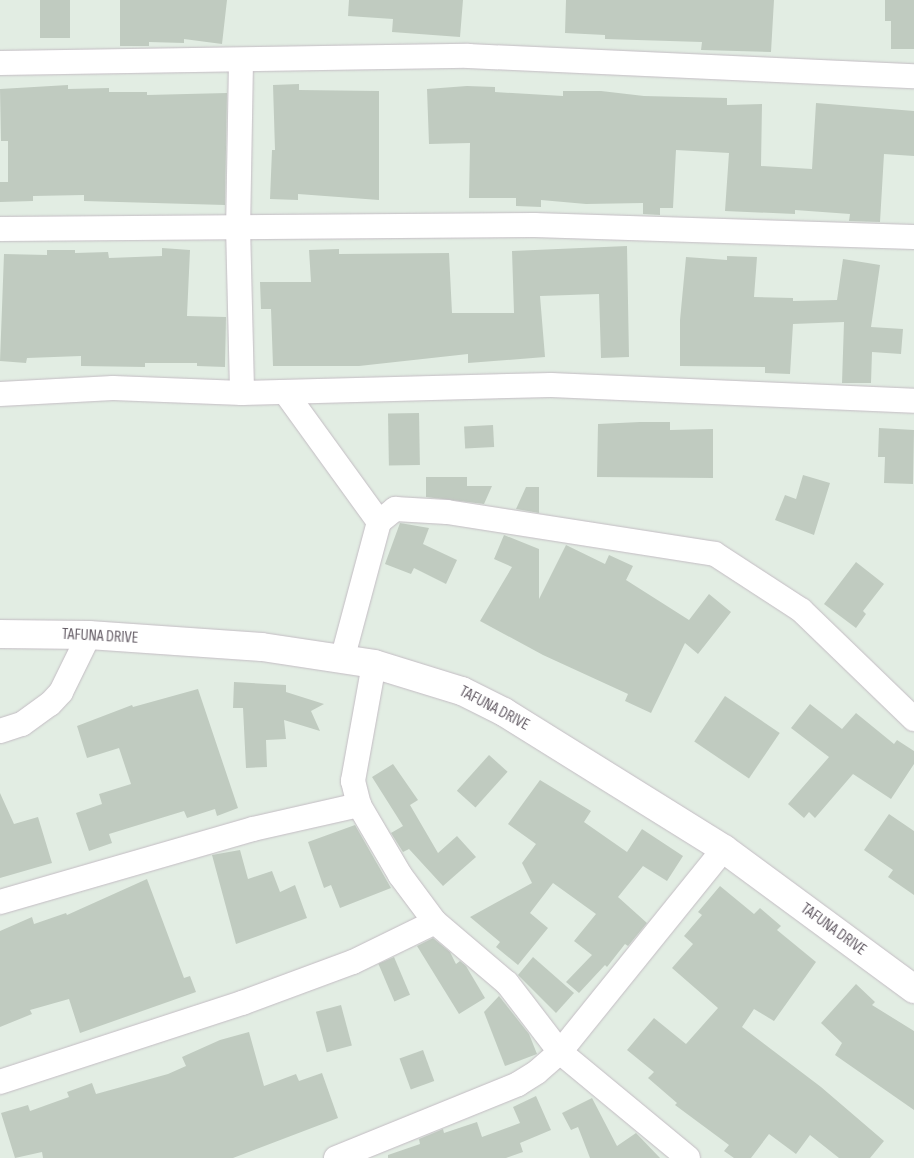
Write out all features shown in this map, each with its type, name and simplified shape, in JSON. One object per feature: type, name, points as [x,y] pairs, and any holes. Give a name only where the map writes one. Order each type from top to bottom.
[{"type":"main road","name":"TAFUNA DRIVE","points":[[0,634],[89,636],[262,647],[374,664],[444,684],[504,712],[724,849],[914,989]]},
{"type":"street","points":[[0,63],[241,61],[468,56],[914,76]]},
{"type":"street","points":[[241,61],[238,226],[242,393]]},
{"type":"street","points":[[0,230],[238,226],[534,225],[914,237]]},
{"type":"street","points":[[0,394],[113,388],[242,393],[551,385],[914,401]]},
{"type":"street","points":[[285,392],[379,522]]},
{"type":"street","points":[[342,660],[379,522],[395,509],[447,512],[715,554],[801,610],[914,719]]},
{"type":"street","points":[[0,731],[22,724],[50,704],[61,692],[89,636]]},
{"type":"street","points":[[374,664],[353,772],[359,806],[400,875],[436,922],[506,984],[560,1052],[688,1158]]},
{"type":"street","points":[[0,902],[253,829],[359,806]]},
{"type":"street","points":[[336,1158],[518,1084],[560,1052],[724,849]]},
{"type":"street","points":[[0,1082],[242,1003],[353,962],[436,922]]},
{"type":"building","points":[[40,0],[70,0],[70,38],[40,38]]},
{"type":"building","points":[[120,0],[227,0],[222,44],[184,39],[184,43],[149,42],[149,46],[120,46]]},
{"type":"building","points":[[349,0],[463,0],[460,37],[392,32],[393,19],[348,16]]},
{"type":"building","points":[[566,0],[774,0],[771,52],[701,50],[702,42],[605,39],[605,35],[565,33]]},
{"type":"building","points":[[885,0],[914,0],[914,49],[891,49],[891,21],[885,21]]},
{"type":"building","points":[[299,84],[299,90],[379,91],[379,200],[298,194],[298,200],[270,199],[272,150],[275,150],[273,85]]},
{"type":"building","points":[[68,85],[68,89],[109,88],[109,92],[147,92],[147,95],[227,93],[225,205],[84,201],[84,195],[33,196],[33,201],[0,202],[0,182],[8,182],[8,141],[1,141],[0,89]]},
{"type":"building","points":[[467,86],[495,87],[495,92],[563,96],[563,91],[601,91],[644,96],[727,98],[727,105],[762,104],[761,166],[812,169],[816,103],[914,111],[914,156],[884,154],[880,222],[849,221],[850,214],[795,210],[795,214],[725,211],[729,153],[676,150],[673,208],[660,208],[660,215],[643,214],[643,203],[586,204],[541,200],[541,207],[516,206],[516,198],[469,198],[470,143],[429,144],[427,89]]},
{"type":"building","points":[[627,246],[629,357],[601,358],[599,294],[540,296],[545,357],[468,363],[468,354],[359,366],[273,366],[271,309],[261,309],[260,282],[311,282],[309,250],[339,249],[339,254],[449,253],[452,313],[514,313],[512,251]]},
{"type":"building","points":[[162,248],[190,250],[187,316],[226,317],[225,367],[197,366],[197,363],[145,363],[145,367],[81,366],[81,356],[27,358],[26,363],[0,361],[4,254],[47,255],[47,250],[75,250],[75,253],[108,252],[109,258],[162,256]]},
{"type":"building","points":[[727,256],[757,257],[754,297],[793,298],[793,301],[837,300],[843,259],[880,265],[871,327],[903,329],[901,354],[872,352],[871,383],[842,383],[844,322],[793,324],[790,374],[765,373],[765,367],[680,366],[680,320],[686,257],[727,260]]},
{"type":"building","points":[[419,413],[420,465],[389,466],[388,414]]},
{"type":"building","points":[[670,422],[670,430],[713,429],[713,478],[597,477],[598,424]]},
{"type":"building","points":[[493,425],[494,447],[465,448],[464,427]]},
{"type":"building","points":[[879,428],[914,430],[913,484],[884,483],[885,457],[878,457]]},
{"type":"building","points":[[803,475],[830,483],[814,535],[775,520],[785,495],[796,499]]},
{"type":"building","points":[[426,477],[467,477],[467,486],[492,486],[484,504],[426,497]]},
{"type":"building","points":[[526,487],[539,487],[539,513],[516,509]]},
{"type":"building","points":[[400,523],[429,528],[423,544],[457,560],[446,584],[414,568],[411,574],[385,564]]},
{"type":"building","points":[[504,535],[539,549],[539,599],[566,545],[605,564],[609,555],[633,566],[626,580],[689,620],[709,594],[731,612],[698,654],[685,643],[651,713],[625,701],[628,694],[543,655],[480,621],[512,567],[494,559]]},
{"type":"building","points":[[856,562],[884,584],[863,611],[866,614],[856,628],[824,604]]},
{"type":"building","points":[[234,682],[286,685],[286,692],[324,704],[311,711],[320,731],[284,720],[286,739],[266,740],[267,767],[246,768],[243,708],[233,708]]},
{"type":"building","points":[[198,689],[238,808],[217,816],[215,809],[187,818],[184,811],[109,834],[112,843],[89,851],[76,813],[102,804],[99,794],[131,784],[119,748],[87,758],[77,726],[132,705],[133,707]]},
{"type":"building","points":[[725,696],[780,733],[749,779],[694,742]]},
{"type":"building","points":[[810,704],[842,729],[856,713],[894,744],[897,740],[914,751],[914,764],[891,799],[853,774],[815,818],[809,812],[804,818],[788,804],[829,757],[791,728]]},
{"type":"building","points":[[489,755],[508,772],[475,807],[457,791]]},
{"type":"building","points":[[393,764],[418,800],[410,805],[438,853],[457,836],[476,857],[443,886],[409,849],[403,852],[391,833],[403,826],[372,777]]},
{"type":"building","points":[[540,780],[591,811],[584,822],[627,852],[642,829],[683,856],[667,881],[643,866],[618,897],[647,923],[628,946],[625,944],[607,967],[605,965],[579,993],[566,982],[592,955],[574,941],[596,914],[553,883],[530,913],[548,928],[518,965],[496,947],[500,942],[470,917],[532,883],[522,863],[536,844],[508,824]]},
{"type":"building","points":[[0,793],[14,824],[38,817],[52,863],[0,878]]},
{"type":"building","points":[[889,814],[914,831],[914,895],[888,877],[893,870],[864,850]]},
{"type":"building","points":[[355,825],[391,888],[340,908],[331,885],[324,888],[308,842]]},
{"type":"building","points":[[240,850],[248,879],[272,871],[280,892],[295,885],[307,918],[236,944],[212,855]]},
{"type":"building","points":[[147,879],[184,978],[190,976],[196,992],[80,1033],[69,999],[30,1010],[32,1014],[0,1027],[0,931],[32,917],[34,924],[66,913],[67,915]]},
{"type":"building","points":[[720,886],[754,914],[760,908],[781,926],[777,930],[816,962],[774,1021],[754,1009],[742,1027],[821,1087],[884,1141],[870,1158],[839,1158],[810,1135],[796,1154],[769,1134],[751,1158],[734,1158],[724,1151],[729,1145],[675,1105],[677,1103],[648,1078],[654,1072],[627,1050],[654,1018],[686,1044],[718,1008],[672,968],[693,944],[684,936],[702,915],[698,912]]},
{"type":"building","points":[[433,938],[450,952],[456,964],[460,961],[466,966],[485,998],[459,1014],[417,946]]},
{"type":"building","points":[[394,957],[410,995],[394,1001],[378,964]]},
{"type":"building","points":[[533,957],[574,993],[556,1013],[518,975]]},
{"type":"building","points":[[856,984],[875,1002],[872,1005],[914,1031],[914,1110],[835,1055],[842,1043],[821,1023]]},
{"type":"building","points":[[499,996],[529,1034],[537,1054],[505,1066],[484,1012]]},
{"type":"building","points":[[341,1005],[352,1046],[327,1052],[316,1012]]},
{"type":"building","points":[[249,1032],[264,1086],[296,1074],[299,1081],[322,1073],[338,1118],[233,1158],[43,1158],[42,1152],[15,1158],[1,1113],[28,1105],[30,1111],[69,1097],[67,1092],[92,1083],[96,1094],[168,1074],[186,1066],[182,1057],[220,1040]]},
{"type":"building","points":[[423,1050],[434,1081],[411,1090],[400,1059]]},
{"type":"building","points":[[536,1096],[551,1130],[520,1143],[523,1152],[506,1158],[388,1158],[388,1155],[420,1144],[419,1139],[443,1129],[444,1133],[477,1122],[482,1137],[520,1123],[513,1107]]},
{"type":"building","points":[[592,1098],[617,1146],[636,1133],[660,1158],[590,1158],[578,1127],[571,1130],[562,1113]]}]
